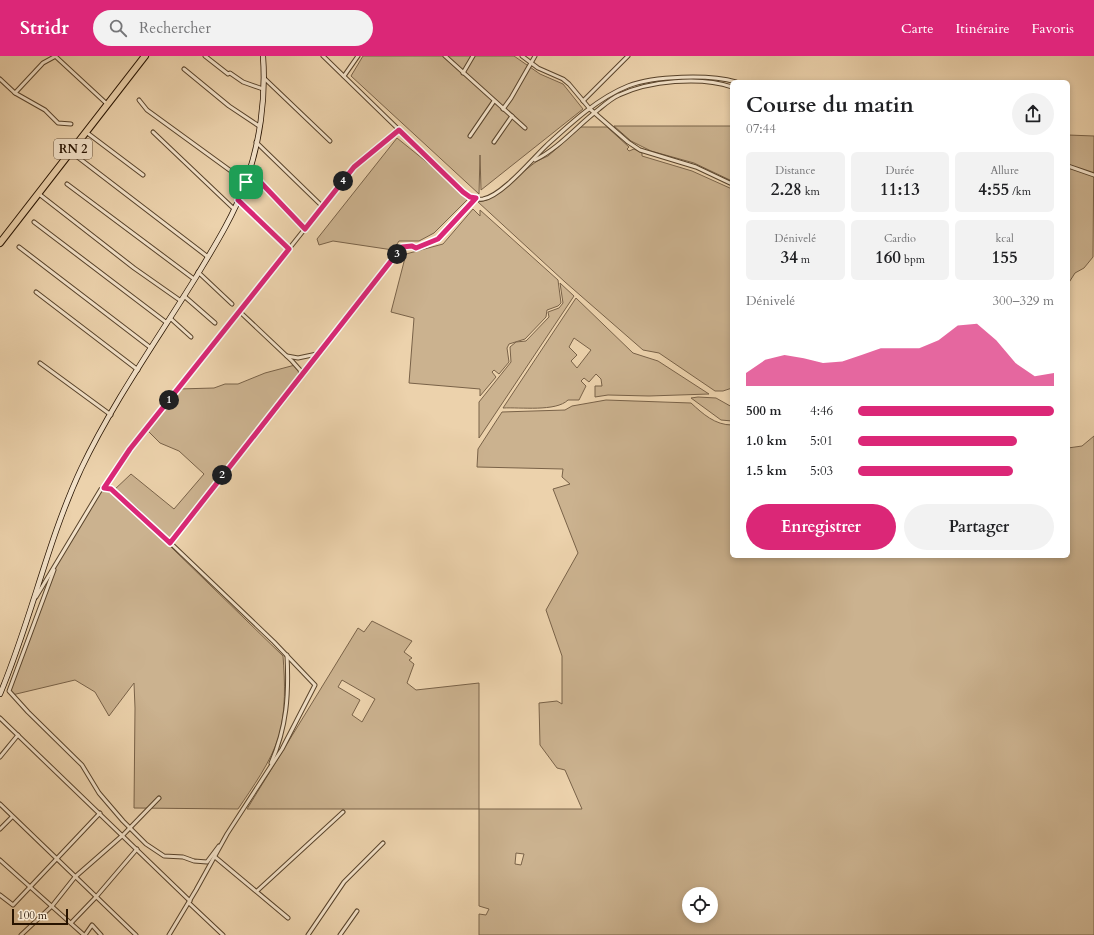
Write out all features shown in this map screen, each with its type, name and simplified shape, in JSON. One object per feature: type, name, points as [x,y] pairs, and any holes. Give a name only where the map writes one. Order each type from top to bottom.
[{"type":"highway","name":"RN 2","points":[[0,243],[145,56]]},
{"type":"street","points":[[15,93],[43,63],[54,56],[108,104]]},
{"type":"street","points":[[205,56],[228,74],[230,73],[256,88],[264,89]]},
{"type":"street","points":[[0,694],[61,516],[92,447],[208,257],[234,209],[246,182],[256,142],[264,89],[263,56]]},
{"type":"street","points":[[323,56],[463,192],[470,197],[483,199],[492,195],[533,161],[557,136],[609,95],[628,86],[653,80],[712,78],[730,81]]},
{"type":"street","points":[[344,76],[358,56]]},
{"type":"street","points":[[446,56],[525,128]]},
{"type":"street","points":[[463,73],[473,56]]},
{"type":"street","points":[[522,56],[538,68],[563,79],[573,88],[590,109],[628,142],[640,150],[696,167],[730,183]]},
{"type":"street","points":[[503,109],[512,98],[535,56]]},
{"type":"street","points":[[583,102],[628,56]]},
{"type":"street","points":[[184,69],[229,106],[259,126]]},
{"type":"street","points":[[264,78],[330,141]]},
{"type":"street","points":[[0,79],[15,93],[45,110],[58,123],[70,124]]},
{"type":"street","points":[[533,161],[548,153],[594,112],[618,95],[660,83],[700,82],[730,87]]},
{"type":"street","points":[[139,100],[147,110],[246,182]]},
{"type":"street","points":[[470,136],[494,101]]},
{"type":"street","points":[[494,142],[512,116]]},
{"type":"street","points":[[31,606],[101,489],[104,488],[130,449],[354,167],[399,130]]},
{"type":"street","points":[[86,132],[143,175]]},
{"type":"street","points":[[153,132],[234,209]]},
{"type":"street","points":[[256,142],[323,207]]},
{"type":"street","points":[[71,152],[208,257]]},
{"type":"street","points":[[1070,167],[1094,175]]},
{"type":"street","points":[[249,170],[305,229]]},
{"type":"street","points":[[67,184],[194,279]]},
{"type":"street","points":[[39,194],[134,268],[181,301]]},
{"type":"street","points":[[170,543],[402,247],[412,246],[416,248],[438,239],[476,198]]},
{"type":"street","points":[[238,200],[289,249]]},
{"type":"street","points":[[34,222],[191,337]]},
{"type":"street","points":[[19,247],[152,349]]},
{"type":"street","points":[[198,272],[232,304]]},
{"type":"street","points":[[36,292],[138,370]]},
{"type":"street","points":[[184,296],[215,323]]},
{"type":"street","points":[[239,311],[300,370],[301,375]]},
{"type":"street","points":[[286,356],[298,358],[319,354]]},
{"type":"street","points":[[40,363],[111,415]]},
{"type":"street","points":[[56,565],[9,691],[28,712],[82,764],[99,793],[146,844],[164,856],[183,857],[194,861],[207,862],[224,839],[282,749],[315,685],[287,655],[170,543],[111,489],[104,488]]},
{"type":"street","points":[[264,776],[281,739],[288,685],[287,655]]},
{"type":"street","points":[[0,718],[123,835],[223,935]]},
{"type":"street","points":[[0,757],[18,735]]},
{"type":"street","points":[[21,935],[52,906],[75,877],[123,835],[130,826],[159,798]]},
{"type":"street","points":[[0,804],[136,935]]},
{"type":"street","points":[[257,891],[343,812]]},
{"type":"street","points":[[0,895],[13,905],[100,813]]},
{"type":"street","points":[[0,829],[12,817]]},
{"type":"street","points":[[169,935],[224,839]]},
{"type":"street","points":[[308,935],[344,882],[383,843]]},
{"type":"street","points":[[71,922],[96,897],[137,850]]},
{"type":"street","points":[[215,857],[288,918]]},
{"type":"street","points":[[0,860],[85,935],[92,925],[101,935]]},
{"type":"street","points":[[340,935],[357,911]]},
{"type":"street","points":[[25,931],[29,935]]},
{"type":"shaded area","points":[[363,56],[514,56],[540,74],[563,84],[583,109],[481,190],[480,155],[479,194],[351,76]]},
{"type":"shaded area","points":[[614,126],[730,126],[730,180],[694,163],[651,151],[631,141]]},
{"type":"shaded area","points":[[581,127],[607,127],[629,147],[627,149],[629,151],[634,149],[642,153],[642,156],[692,171],[730,188],[730,389],[723,391],[715,391],[659,353],[643,350],[565,282],[478,202],[487,200],[537,161],[548,156]]},
{"type":"shaded area","points":[[1070,135],[1094,136],[1093,257],[1084,268],[1075,273],[1070,281]]},
{"type":"shaded area","points":[[397,138],[470,197],[434,233],[419,241],[399,241],[393,250],[333,241],[319,245],[317,239]]},
{"type":"shaded area","points":[[473,209],[480,216],[480,210],[558,280],[561,303],[558,306],[547,310],[546,317],[525,339],[509,344],[507,348],[509,362],[499,374],[494,370],[492,372],[496,377],[480,396],[480,389],[409,383],[414,318],[391,312],[406,254],[443,244]]},
{"type":"shaded area","points":[[560,283],[574,296],[479,438],[479,402],[511,362],[510,347],[516,342],[526,341],[549,317],[548,312],[559,308],[563,303]]},
{"type":"shaded area","points":[[576,298],[633,353],[658,361],[709,394],[649,396],[608,395],[595,397],[595,386],[602,386],[601,379],[596,374],[589,382],[584,378],[581,381],[586,386],[579,400],[568,400],[562,404],[547,408],[503,408]],"holes":[[[574,338],[591,350],[577,368],[571,361],[577,355],[569,347]]]},
{"type":"shaded area","points":[[295,365],[300,370],[301,375],[170,543],[135,512],[283,656],[284,707],[276,746],[261,774],[238,809],[134,808],[134,683],[109,716],[95,692],[75,680],[12,695],[9,691],[56,565],[101,489],[113,491],[131,474],[174,509],[204,474],[179,451],[160,443],[146,429],[178,389],[214,388],[225,384],[238,384],[265,373]]},
{"type":"shaded area","points":[[691,398],[716,398],[730,406],[730,421],[721,420]]},
{"type":"shaded area","points":[[606,400],[691,403],[715,421],[730,425],[730,558],[1070,558],[1070,448],[1082,446],[1094,436],[1094,935],[479,935],[479,914],[486,915],[489,909],[479,906],[479,809],[582,809],[565,770],[557,768],[540,745],[539,703],[557,701],[562,704],[562,656],[546,610],[578,553],[553,489],[570,484],[562,477],[563,469],[477,467],[478,449],[502,412],[565,410],[572,406]],"holes":[[[516,853],[524,854],[521,865],[515,864]]]},
{"type":"shaded area","points":[[372,621],[412,641],[404,652],[412,658],[409,660],[414,664],[407,683],[416,690],[479,683],[479,809],[247,809],[358,628],[364,632]],"holes":[[[342,680],[375,699],[362,722],[352,715],[360,700],[338,687]]]},
{"type":"route","points":[[399,130],[463,192],[470,197],[476,198],[472,205],[438,239],[416,248],[412,246],[402,247],[291,387],[288,394],[242,449],[170,543],[136,510],[111,489],[104,488],[111,475],[130,449],[289,249],[238,200],[246,182],[249,170],[305,229],[354,167],[399,130]]}]
